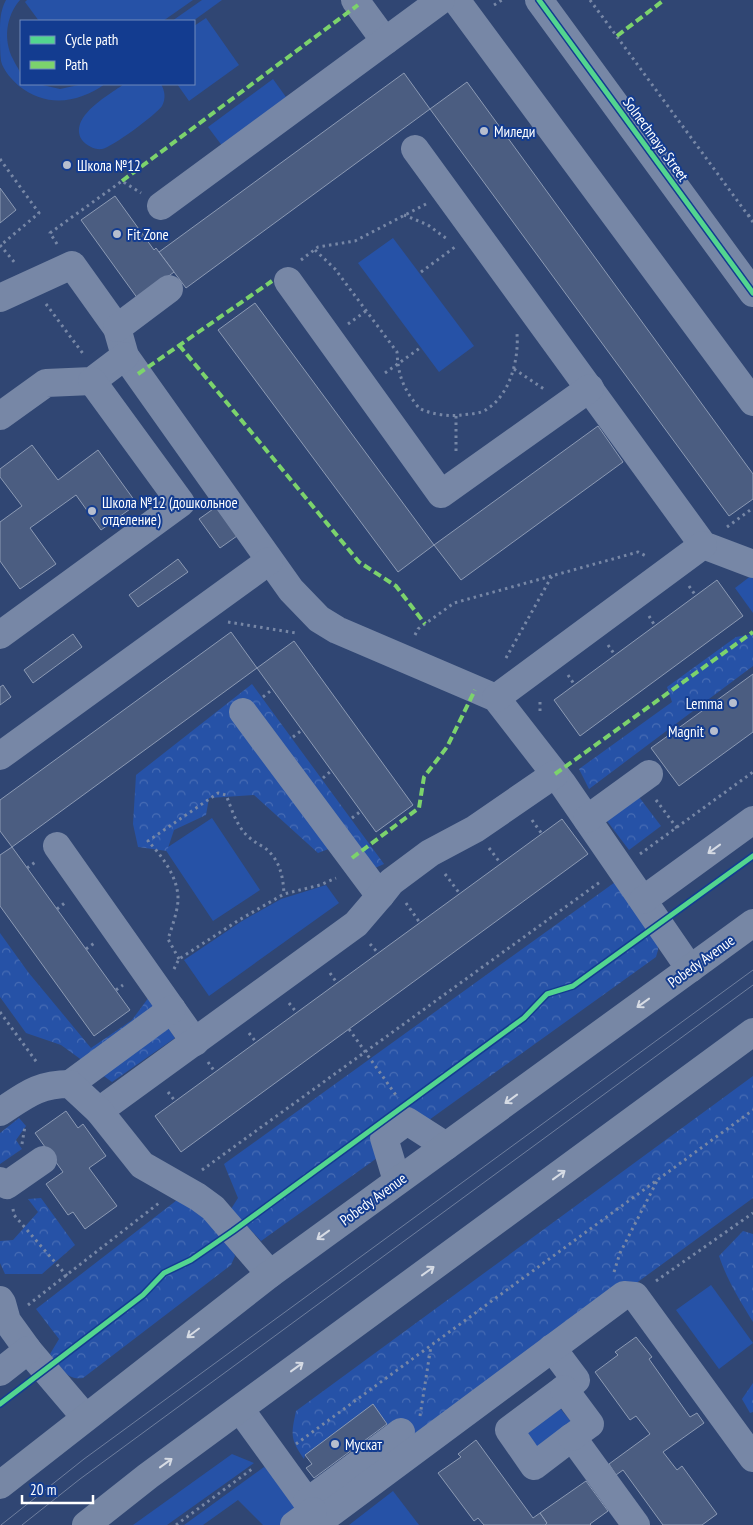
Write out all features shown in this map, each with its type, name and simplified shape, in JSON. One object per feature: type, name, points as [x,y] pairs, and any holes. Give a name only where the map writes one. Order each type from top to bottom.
[{"type":"main road","name":"Pobedy Avenue","points":[[0,1485],[270,1274],[753,923]]},
{"type":"main road","points":[[86,1525],[148,1476],[240,1408],[753,1032]]},
{"type":"street","points":[[355,0],[385,41]]},
{"type":"street","points":[[161,206],[441,0]]},
{"type":"street","points":[[456,0],[753,402]]},
{"type":"street","name":"Solnechnaya Street","points":[[539,0],[753,293]]},
{"type":"street","points":[[416,149],[447,194],[463,245],[590,388],[703,545],[753,564]]},
{"type":"street","points":[[0,298],[72,265],[117,328],[125,356],[291,590],[319,619],[336,630],[496,698],[556,774],[690,969]]},
{"type":"street","points":[[291,273],[364,388],[441,494],[590,388]]},
{"type":"street","points":[[117,328],[169,289]]},
{"type":"street","points":[[0,416],[46,383],[96,378],[125,356]]},
{"type":"street","points":[[0,635],[181,503],[96,378]]},
{"type":"street","points":[[496,698],[703,545]]},
{"type":"street","points":[[0,756],[270,561]]},
{"type":"street","points":[[243,712],[380,896]]},
{"type":"street","points":[[99,1110],[356,924],[391,882],[430,853],[475,829],[556,774]]},
{"type":"street","points":[[587,819],[645,777]]},
{"type":"street","points":[[643,900],[753,820]]},
{"type":"street","points":[[58,846],[195,1042]]},
{"type":"street","points":[[0,1112],[52,1086],[166,1001]]},
{"type":"street","points":[[52,1086],[99,1110],[142,1165],[179,1188],[198,1197],[213,1208],[270,1274]]},
{"type":"street","points":[[398,1181],[384,1138],[407,1121],[446,1146]]},
{"type":"street","points":[[7,1182],[43,1160]]},
{"type":"street","points":[[240,1408],[276,1458],[312,1517],[408,1441],[552,1348],[624,1295],[635,1296],[750,1446]]},
{"type":"street","points":[[2,1313],[28,1350],[85,1417]]},
{"type":"street","points":[[552,1348],[576,1380],[509,1430],[534,1466],[590,1424],[564,1389]]},
{"type":"street","points":[[0,1372],[28,1350]]},
{"type":"street","points":[[572,1437],[636,1525]]},
{"type":"path","points":[[494,5],[502,0]]},
{"type":"path","points":[[590,0],[753,222]]},
{"type":"path","points":[[0,159],[39,213],[1,245]]},
{"type":"path","points":[[72,265],[50,233],[122,181],[161,206]]},
{"type":"path","points":[[291,273],[318,247],[354,241],[447,194]]},
{"type":"path","points":[[748,216],[753,213]]},
{"type":"path","points":[[404,216],[428,225],[445,238],[463,245]]},
{"type":"path","points":[[421,272],[463,245]]},
{"type":"path","points":[[315,250],[335,269],[397,352],[403,385],[419,408],[442,415],[456,416],[486,410],[502,397],[514,368],[518,347],[516,332]]},
{"type":"path","points":[[30,284],[96,378]]},
{"type":"path","points":[[364,388],[420,348]]},
{"type":"path","points":[[514,368],[566,404]]},
{"type":"path","points":[[402,658],[418,629],[454,603],[638,552],[679,574],[696,596]]},
{"type":"path","points":[[505,659],[554,574]]},
{"type":"path","points":[[193,616],[306,635],[336,630]]},
{"type":"path","points":[[2,1313],[67,1276],[179,1188],[365,1051],[753,772]]},
{"type":"path","points":[[645,777],[677,828]]},
{"type":"path","points":[[179,959],[168,939],[178,900],[176,886],[166,862],[148,841],[218,793],[226,795],[233,814],[242,830],[254,842],[266,849],[275,859],[282,873],[284,894]]},
{"type":"path","points":[[166,1001],[179,959],[239,920],[284,894],[320,885],[360,868]]},
{"type":"path","points":[[0,1012],[52,1086],[7,1182],[14,1215],[67,1276]]},
{"type":"path","points":[[349,1029],[403,1106]]},
{"type":"path","points":[[176,1525],[255,1467],[276,1458],[753,1110]]},
{"type":"path","points":[[600,1313],[620,1253],[658,1180]]},
{"type":"path","points":[[635,1296],[753,1213]]},
{"type":"path","points":[[408,1441],[431,1346]]},
{"type":"green space","points":[[6,0],[20,0],[15,6],[9,21],[7,36],[10,52],[20,72],[20,85],[42,85],[60,89],[78,85],[103,85],[73,99],[62,100],[40,98],[19,86],[8,75],[1,61],[0,20]]},
{"type":"green space","points":[[27,0],[193,0],[164,20],[38,20],[25,2]]},
{"type":"green space","points":[[202,0],[222,0],[194,20],[173,20]]},
{"type":"green space","points":[[206,18],[239,65],[189,101],[178,85],[195,85],[195,25]]},
{"type":"green space","points":[[273,79],[291,104],[226,151],[208,127]]},
{"type":"green space","points":[[122,85],[161,85],[164,95],[162,106],[152,116],[134,130],[102,149],[89,146],[82,140],[79,131],[85,115],[100,100]]},
{"type":"green space","points":[[393,238],[474,346],[439,372],[358,263]]},
{"type":"green space","points":[[753,576],[753,613],[735,588]]},
{"type":"green space","points":[[753,634],[753,666],[589,789],[579,769],[672,702],[667,687],[736,637]]},
{"type":"green space","points":[[252,684],[384,864],[375,868],[352,840],[318,853],[254,795],[209,798],[206,815],[174,830],[167,851],[138,847],[133,824],[136,775]]},
{"type":"green space","points":[[639,797],[661,826],[629,850],[607,821]]},
{"type":"green space","points":[[212,818],[260,890],[213,921],[165,849]]},
{"type":"green space","points":[[618,880],[658,942],[656,957],[422,1125],[409,1108],[384,1153],[261,1241],[231,1209],[238,1198],[224,1164]]},
{"type":"green space","points":[[326,885],[339,903],[209,996],[184,960],[242,921],[281,899]]},
{"type":"green space","points":[[0,933],[28,972],[91,1048],[132,1020],[149,997],[175,1038],[112,1082],[61,1045],[26,1033],[0,997]]},
{"type":"green space","points":[[753,1076],[753,1198],[399,1456],[387,1424],[373,1405],[305,1455],[304,1459],[296,1446],[293,1436],[296,1411]]},
{"type":"green space","points":[[19,1118],[26,1126],[16,1140],[22,1149],[0,1164],[0,1133]]},
{"type":"green space","points":[[41,1198],[75,1245],[42,1274],[5,1274],[0,1263],[0,1241],[13,1240],[38,1212],[28,1199]]},
{"type":"green space","points":[[177,1200],[190,1204],[231,1246],[235,1256],[231,1265],[83,1378],[67,1375],[50,1354],[59,1339],[36,1309]]},
{"type":"green space","points":[[743,1231],[753,1234],[753,1322],[730,1282],[719,1256]]},
{"type":"green space","points":[[711,1285],[753,1343],[719,1369],[676,1310]]},
{"type":"green space","points":[[753,1383],[753,1412],[750,1413],[742,1399]]},
{"type":"green space","points":[[559,1407],[573,1424],[539,1450],[526,1432]]},
{"type":"green space","points":[[232,1454],[254,1463],[167,1525],[133,1525]]},
{"type":"green space","points":[[264,1467],[270,1470],[296,1503],[292,1516],[284,1525],[263,1525],[238,1500],[203,1525],[184,1525]]},
{"type":"green space","points":[[393,1491],[419,1525],[349,1525]]},
{"type":"building","points":[[404,73],[430,109],[186,288],[159,252]]},
{"type":"building","points":[[467,82],[753,474],[753,499],[729,516],[430,109]]},
{"type":"building","points":[[0,188],[16,210],[0,223]]},
{"type":"building","name":"Fit Zone","points":[[115,196],[154,250],[156,248],[174,272],[138,299],[81,220]]},
{"type":"building","points":[[255,303],[434,545],[398,572],[218,330]]},
{"type":"building","points":[[598,426],[623,462],[461,580],[434,545]]},
{"type":"building","points":[[32,445],[58,480],[98,450],[137,504],[101,530],[76,495],[30,528],[56,564],[20,589],[0,561],[0,522],[22,506],[0,477],[0,469]]},
{"type":"building","points":[[216,507],[237,536],[220,548],[199,519]]},
{"type":"building","points":[[178,559],[188,572],[138,607],[129,595]]},
{"type":"building","points":[[717,580],[743,616],[580,736],[554,700]]},
{"type":"building","points":[[231,632],[257,668],[12,847],[0,831],[0,800]]},
{"type":"building","points":[[73,634],[82,647],[33,683],[24,670]]},
{"type":"building","points":[[294,641],[413,805],[376,832],[257,668]]},
{"type":"building","name":"Lemma","points":[[753,674],[753,732],[679,786],[651,748]]},
{"type":"building","points":[[3,685],[11,697],[0,705],[0,687]]},
{"type":"building","points":[[562,819],[588,854],[181,1152],[155,1116]]},
{"type":"building","points":[[12,847],[130,1010],[94,1036],[0,906],[0,855]]},
{"type":"building","points":[[66,1111],[78,1128],[83,1124],[106,1156],[89,1168],[117,1206],[85,1229],[73,1212],[68,1215],[46,1184],[63,1172],[35,1133]]},
{"type":"building","points":[[636,1337],[652,1357],[649,1359],[690,1417],[697,1413],[704,1423],[663,1452],[677,1470],[682,1466],[717,1514],[702,1525],[663,1525],[623,1470],[616,1475],[609,1464],[650,1434],[636,1416],[630,1420],[595,1372],[618,1355],[615,1352]]},
{"type":"building","points":[[373,1404],[387,1424],[314,1478],[306,1468],[312,1464],[305,1455]]},
{"type":"building","points":[[476,1440],[533,1518],[540,1513],[547,1523],[545,1525],[484,1525],[478,1518],[474,1521],[438,1473],[461,1457],[458,1454]]},
{"type":"building","points":[[586,1481],[608,1511],[591,1525],[545,1525],[547,1523],[540,1513]]},
{"type":"tram line","points":[[1,1525],[84,1459],[753,970]]},
{"type":"tram line","points":[[22,1525],[80,1479],[753,985]]},
{"type":"marked path","points":[[617,36],[664,0]]},
{"type":"marked path","points":[[122,181],[358,5]]},
{"type":"marked path","points":[[138,374],[272,281]]},
{"type":"marked path","points":[[179,345],[359,562],[396,586],[425,624]]},
{"type":"marked path","points":[[555,774],[753,632]]},
{"type":"marked path","points":[[352,858],[419,808],[424,777],[447,747],[475,690]]},
{"type":"cycle path","points":[[539,0],[753,293]]},
{"type":"cycle path","points":[[0,1404],[143,1295],[164,1273],[191,1260],[233,1231],[524,1018],[547,994],[573,986],[753,856]]},
{"type":"place","name":"Миледи","points":[[484,131]]},
{"type":"place","name":"Школа №12","points":[[67,165]]},
{"type":"place","name":"Fit Zone","points":[[117,234]]},
{"type":"place","name":"Школа №12 (дошкольное отделение)","points":[[92,511]]},
{"type":"place","name":"Lemma","points":[[733,703]]},
{"type":"place","name":"Magnit","points":[[714,731]]},
{"type":"place","name":"Мускат","points":[[335,1444]]}]
